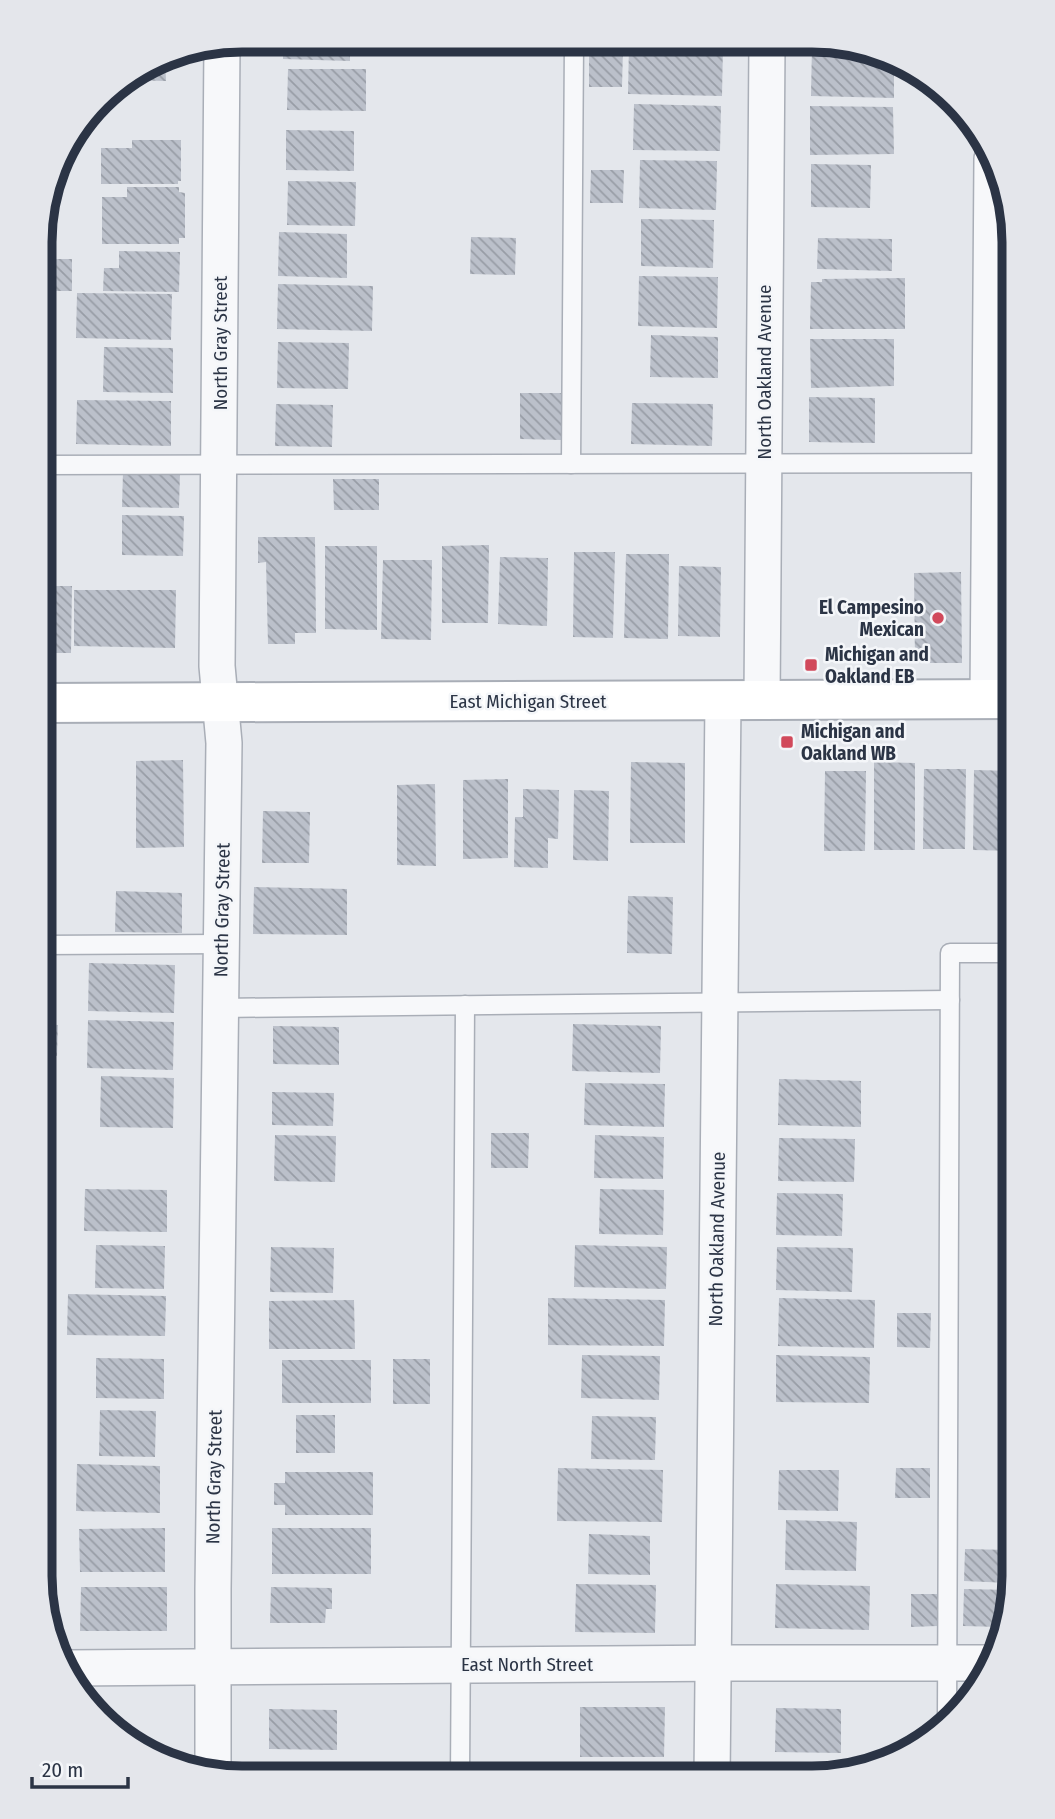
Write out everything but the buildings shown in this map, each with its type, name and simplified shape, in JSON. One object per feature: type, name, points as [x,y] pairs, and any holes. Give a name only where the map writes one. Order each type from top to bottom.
[{"type":"main road","name":"East Michigan Street","points":[[52,703],[1001,699]]},
{"type":"street","name":"North Oakland Avenue","points":[[762,700],[767,52]]},
{"type":"street","name":"North Gray Street","points":[[213,1764],[224,743],[218,666],[222,54]]},
{"type":"street","points":[[993,184],[1002,463],[1001,699]]},
{"type":"street","name":"North Oakland Avenue","points":[[712,1766],[723,700]]},
{"type":"street","name":"East North Street","points":[[76,1668],[981,1663]]},
{"type":"lane","points":[[571,464],[574,52]]},
{"type":"lane","points":[[52,465],[1002,463]]},
{"type":"lane","points":[[52,945],[221,944]]},
{"type":"lane","points":[[947,1710],[950,953],[1002,953]]},
{"type":"lane","points":[[220,1008],[950,1000]]},
{"type":"lane","points":[[460,1766],[466,1005]]},
{"type":"place","name":"El Campesino Mexican","points":[[938,618]]},
{"type":"place","name":"Michigan and Oakland EB","points":[[811,665]]},
{"type":"place","name":"Michigan and Oakland WB","points":[[787,742]]}]
